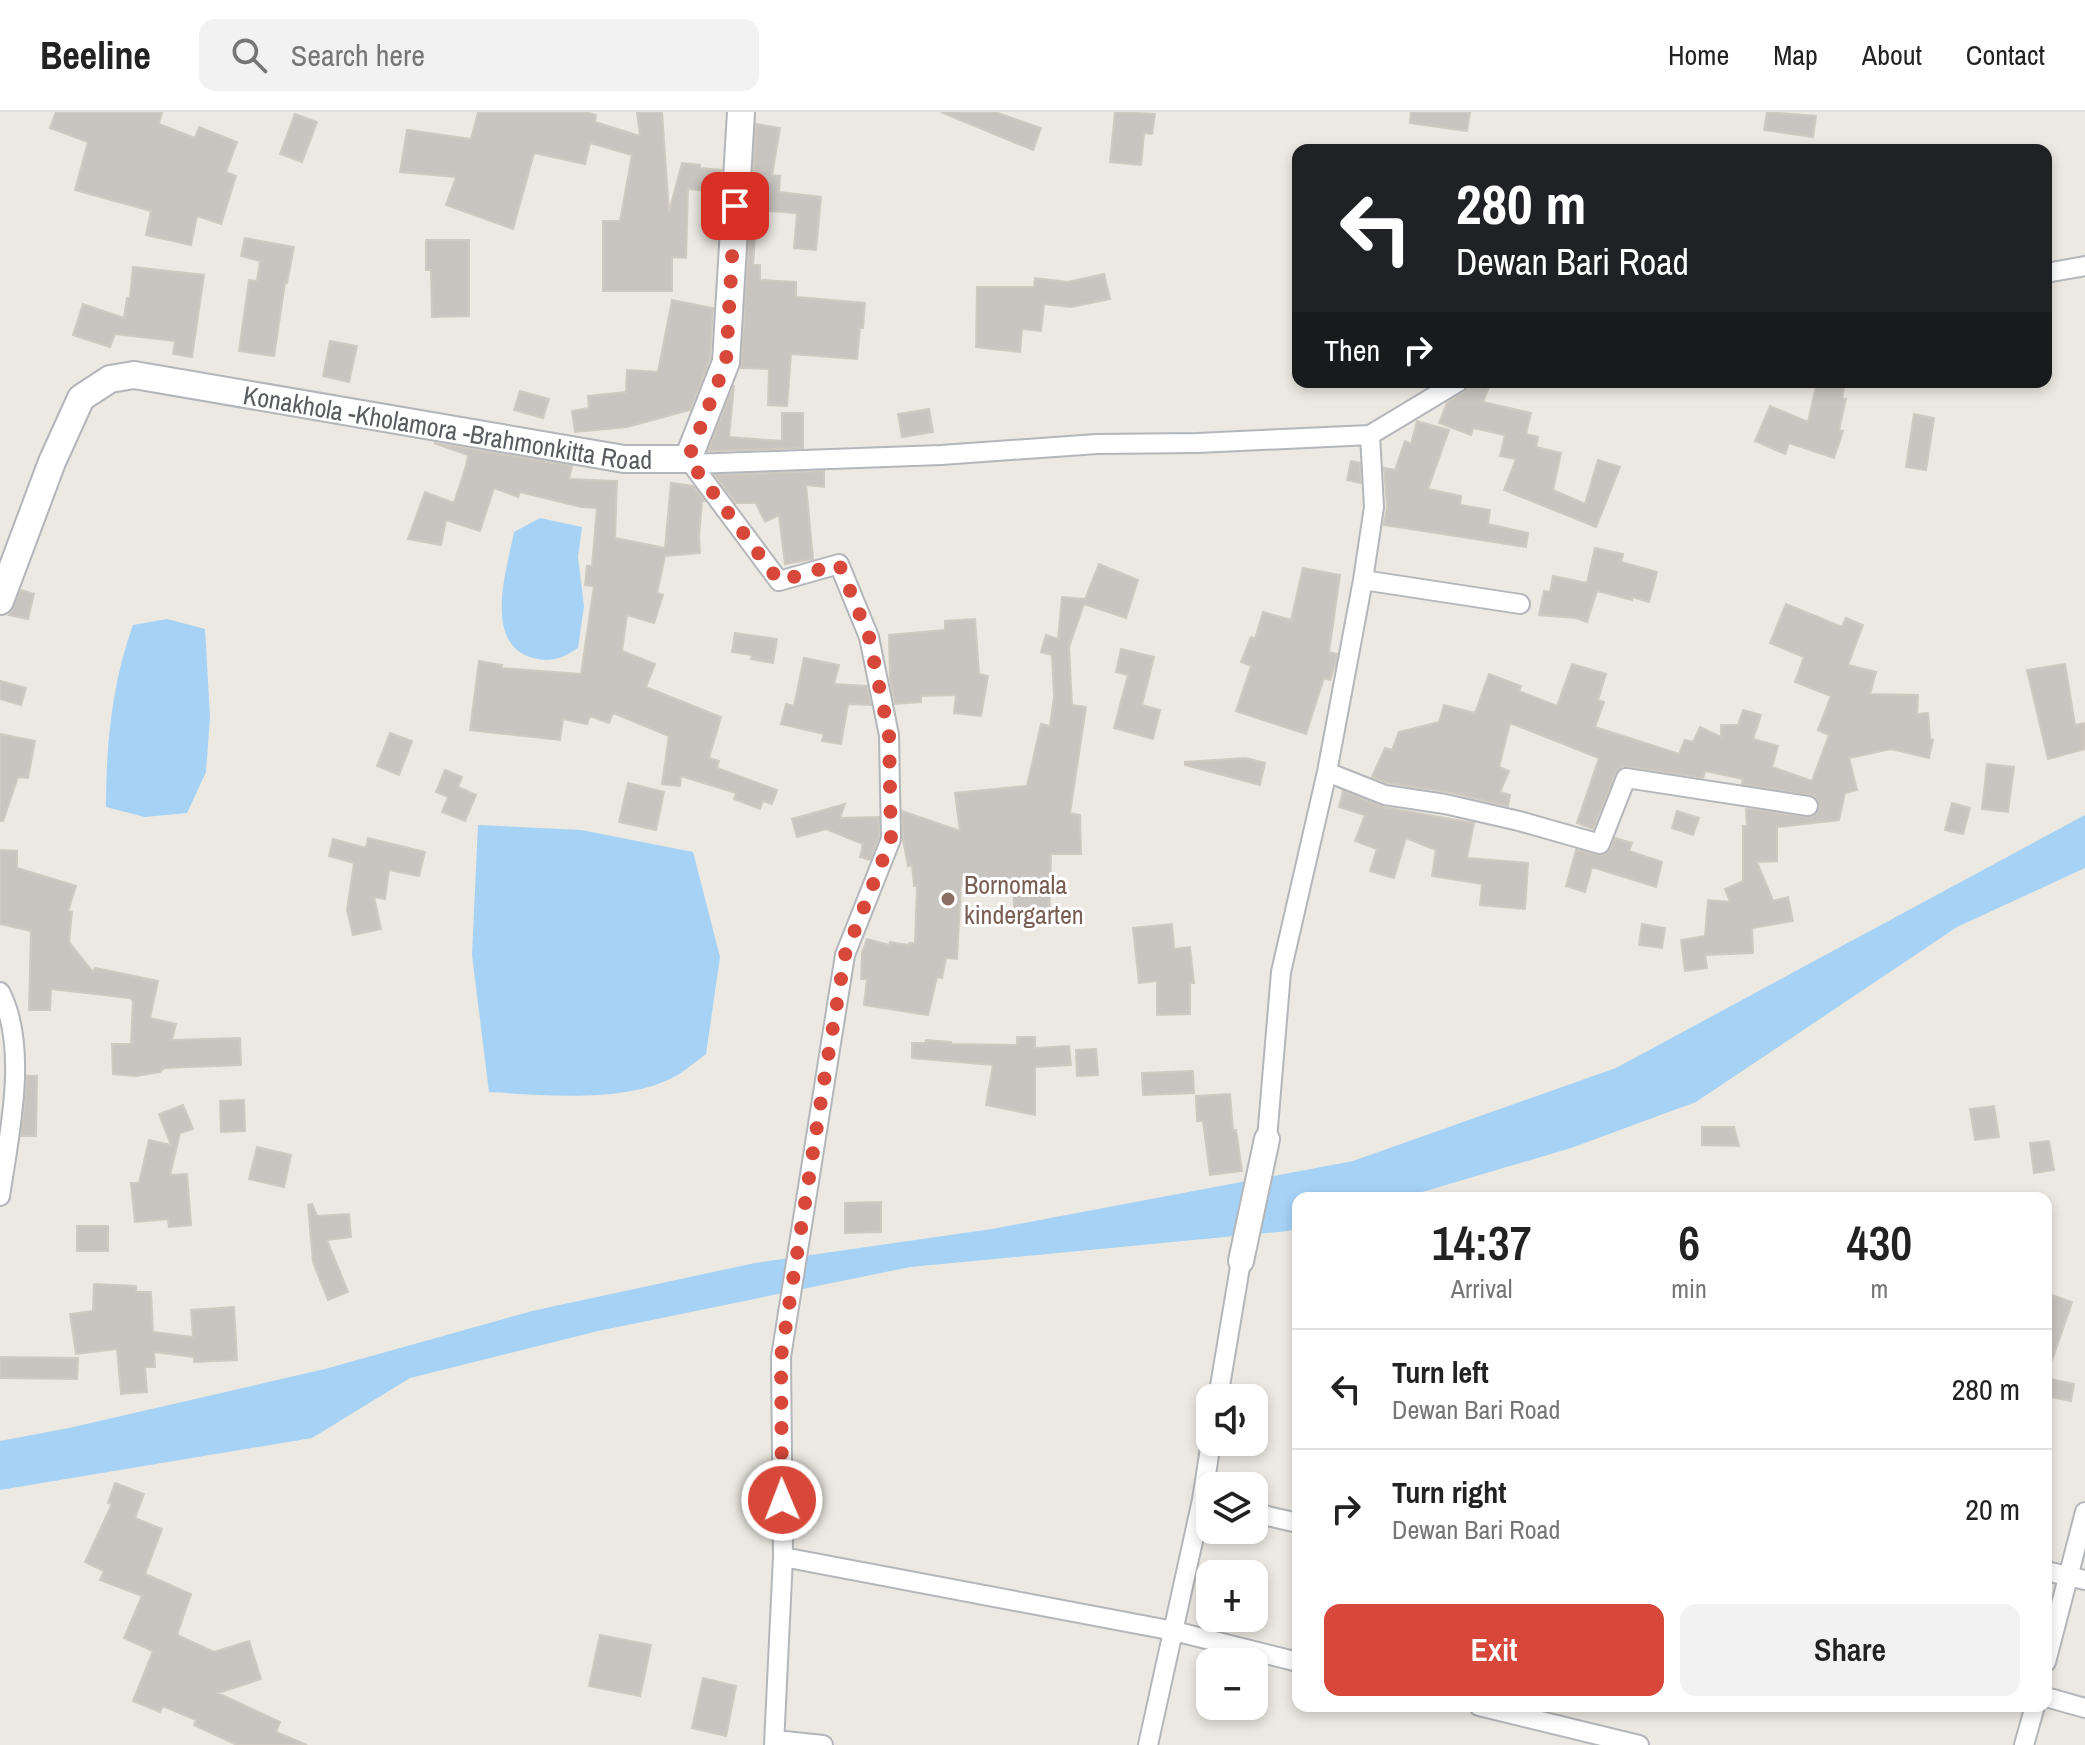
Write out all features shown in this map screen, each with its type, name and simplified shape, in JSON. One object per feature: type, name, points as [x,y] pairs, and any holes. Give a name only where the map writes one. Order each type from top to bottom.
[{"type":"main road","name":"Konakhola -Kholamora -Brahmonkitta Road","points":[[0,601],[52,462],[81,398],[110,379],[134,375],[624,459],[690,462],[726,362],[741,112]]},
{"type":"street","points":[[2052,272],[2084,266],[2085,246]]},
{"type":"street","points":[[690,462],[941,455],[1097,444],[1370,435],[1448,388]]},
{"type":"street","points":[[1220,1384],[1241,1261],[1267,1139],[1281,972],[1327,772],[1363,580],[1374,507],[1370,435]]},
{"type":"street","points":[[690,462],[779,581],[839,564],[869,637],[889,735],[891,839],[845,955],[781,1357],[783,1557],[775,1742],[823,1745]]},
{"type":"street","points":[[1363,580],[1520,604]]},
{"type":"street","points":[[1327,772],[1385,795],[1445,804],[1600,844],[1626,778],[1808,806]]},
{"type":"street","points":[[0,992],[8,1007],[17,1060],[0,1196]]},
{"type":"street","points":[[2052,1645],[2076,1578],[2085,1512]]},
{"type":"street","points":[[1268,1516],[1292,1522]]},
{"type":"street","points":[[1148,1745],[1196,1542]]},
{"type":"street","points":[[783,1557],[1174,1631],[1292,1660]]},
{"type":"street","points":[[2052,1572],[2076,1578]]},
{"type":"street","points":[[2052,1699],[2085,1708]]},
{"type":"street","points":[[1504,1712],[1639,1745]]},
{"type":"street","points":[[2024,1745],[2033,1712]]},
{"type":"water","points":[[540,518],[582,527],[578,557],[584,606],[578,648],[551,660],[533,658],[517,650],[508,638],[503,622],[503,584],[514,532]]},
{"type":"water","points":[[167,619],[205,629],[210,717],[206,772],[187,813],[145,817],[106,807],[109,737],[115,692],[133,625]]},
{"type":"water","points":[[2085,815],[2085,868],[1957,927],[1696,1102],[1571,1148],[1422,1192],[1292,1192],[1292,1230],[1288,1231],[910,1267],[598,1331],[410,1378],[312,1438],[0,1490],[0,1441],[325,1369],[532,1311],[755,1263],[992,1229],[1353,1161],[1616,1068]]},
{"type":"water","points":[[478,825],[581,830],[693,852],[720,957],[706,1054],[670,1079],[628,1092],[581,1096],[489,1092],[472,955]]},
{"type":"building","points":[[56,112],[162,112],[159,124],[195,138],[199,127],[237,142],[226,172],[236,176],[221,224],[197,216],[191,245],[146,235],[151,211],[75,190],[88,142],[50,128]]},
{"type":"building","points":[[478,112],[585,112],[596,115],[595,122],[640,136],[637,112],[662,112],[669,212],[682,163],[721,170],[720,192],[688,189],[686,258],[672,257],[672,291],[603,291],[603,221],[620,221],[632,155],[590,143],[585,164],[534,153],[513,229],[446,205],[456,177],[400,172],[407,130],[471,139]]},
{"type":"building","points":[[941,112],[995,112],[1041,128],[1033,150]]},
{"type":"building","points":[[1115,112],[1155,114],[1152,134],[1144,133],[1141,165],[1110,162]]},
{"type":"building","points":[[1411,112],[1470,112],[1467,131],[1410,123]]},
{"type":"building","points":[[1767,112],[1816,116],[1813,137],[1764,130]]},
{"type":"building","points":[[295,114],[317,122],[302,162],[280,154]]},
{"type":"building","points":[[756,124],[780,128],[772,175],[780,176],[779,192],[821,197],[816,250],[794,248],[797,213],[757,210],[753,265],[760,265],[760,280],[796,282],[796,297],[865,303],[857,359],[791,354],[787,406],[768,405],[769,369],[741,368]]},
{"type":"building","points":[[245,238],[294,247],[274,356],[239,351],[249,280],[257,281],[260,261],[241,256]]},
{"type":"building","points":[[426,240],[469,240],[469,316],[432,317],[431,270],[426,270]]},
{"type":"building","points":[[133,267],[204,275],[192,357],[173,354],[175,341],[115,334],[110,347],[73,335],[83,304],[124,318],[127,298],[130,298]]},
{"type":"building","points":[[1104,274],[1110,299],[1071,307],[1044,304],[1041,331],[1022,329],[1020,352],[976,347],[977,287],[1034,287],[1035,278],[1068,282]]},
{"type":"building","points":[[672,300],[713,308],[710,359],[690,410],[627,427],[575,432],[572,411],[589,408],[588,396],[626,392],[627,370],[658,372]]},
{"type":"building","points":[[330,341],[357,346],[349,382],[323,376]]},
{"type":"building","points":[[734,385],[729,437],[782,441],[782,413],[803,413],[803,448],[708,451]]},
{"type":"building","points":[[1467,388],[1489,388],[1483,402],[1531,413],[1526,434],[1538,437],[1536,447],[1561,453],[1553,490],[1585,504],[1598,460],[1620,467],[1596,527],[1504,490],[1516,459],[1500,456],[1505,435],[1473,428],[1471,435],[1439,423],[1447,403]]},
{"type":"building","points":[[1816,388],[1844,388],[1842,398],[1846,399],[1839,430],[1843,431],[1834,458],[1789,443],[1785,454],[1755,441],[1770,406],[1808,422]]},
{"type":"building","points":[[520,391],[549,399],[543,418],[514,410]]},
{"type":"building","points":[[929,409],[933,432],[902,437],[898,414]]},
{"type":"building","points":[[1914,414],[1934,418],[1926,470],[1906,467]]},
{"type":"building","points":[[1417,421],[1449,430],[1428,489],[1461,496],[1460,505],[1490,510],[1488,524],[1528,533],[1526,547],[1384,525],[1387,507],[1384,468],[1395,470],[1405,441],[1411,444]]},
{"type":"building","points":[[434,443],[572,466],[569,479],[617,481],[615,538],[665,548],[671,483],[693,486],[705,501],[702,501],[700,553],[665,556],[657,593],[663,595],[654,623],[627,615],[622,651],[655,664],[646,687],[721,717],[709,758],[719,761],[717,768],[777,790],[772,804],[763,801],[760,809],[734,799],[736,793],[681,776],[680,786],[662,784],[669,736],[613,713],[609,723],[590,716],[587,724],[563,719],[560,740],[470,730],[479,661],[502,665],[501,668],[581,674],[594,586],[585,585],[587,566],[592,566],[597,508],[520,492],[518,497],[494,488],[480,531],[446,520],[441,545],[408,539],[425,492],[454,503],[466,466],[468,455]]},
{"type":"building","points":[[1351,461],[1360,463],[1361,483],[1347,480]]},
{"type":"building","points":[[824,471],[824,487],[806,485],[813,559],[785,564],[779,515],[765,522],[756,503],[736,503],[715,475]]},
{"type":"building","points":[[1595,548],[1623,554],[1621,562],[1657,572],[1649,602],[1597,591],[1587,622],[1539,615],[1544,591],[1550,592],[1553,576],[1587,583]]},
{"type":"building","points":[[1099,564],[1138,580],[1126,618],[1084,604],[1069,647],[1072,705],[1086,707],[1070,813],[1080,815],[1081,854],[1051,854],[1049,924],[1015,925],[1013,882],[961,885],[957,959],[946,958],[942,978],[937,977],[928,1015],[864,1005],[867,979],[861,979],[862,953],[867,939],[889,945],[890,942],[915,943],[917,886],[914,886],[912,865],[908,866],[902,811],[960,831],[955,793],[1027,786],[1041,724],[1050,726],[1054,697],[1052,655],[1041,652],[1046,635],[1058,639],[1062,597],[1085,599]]},
{"type":"building","points":[[1303,568],[1340,575],[1329,652],[1337,654],[1335,665],[1330,680],[1324,678],[1306,734],[1236,711],[1251,666],[1241,662],[1251,637],[1255,639],[1263,612],[1291,620]]},
{"type":"building","points":[[21,590],[34,594],[28,619],[9,615]]},
{"type":"building","points":[[1786,604],[1842,627],[1846,618],[1863,625],[1848,665],[1876,672],[1870,694],[1918,695],[1917,714],[1928,713],[1930,739],[1933,740],[1929,758],[1891,749],[1849,758],[1857,790],[1845,793],[1839,820],[1777,827],[1777,861],[1757,862],[1773,901],[1788,897],[1793,921],[1752,928],[1753,953],[1705,955],[1707,968],[1685,971],[1681,940],[1705,936],[1708,900],[1730,902],[1725,889],[1743,881],[1746,809],[1812,817],[1820,807],[1815,796],[1742,784],[1743,779],[1705,771],[1703,778],[1622,766],[1615,774],[1593,829],[1577,823],[1599,758],[1510,723],[1499,767],[1509,771],[1500,792],[1510,795],[1508,806],[1448,792],[1388,783],[1372,777],[1385,748],[1392,750],[1399,732],[1439,722],[1444,705],[1475,713],[1489,674],[1521,686],[1519,691],[1557,706],[1572,664],[1606,674],[1598,700],[1604,702],[1595,727],[1679,754],[1685,740],[1693,742],[1700,727],[1721,737],[1721,725],[1738,725],[1743,710],[1761,715],[1753,739],[1778,746],[1772,767],[1812,781],[1829,735],[1818,730],[1831,696],[1795,682],[1804,657],[1770,643]]},
{"type":"building","points":[[975,619],[979,674],[988,676],[981,716],[954,713],[956,695],[921,696],[921,702],[895,704],[890,679],[889,635],[945,630],[945,621]]},
{"type":"building","points":[[735,633],[777,639],[773,663],[732,652]]},
{"type":"building","points":[[1121,649],[1154,657],[1142,705],[1160,710],[1153,739],[1114,728],[1128,675],[1116,672]]},
{"type":"building","points":[[804,658],[839,665],[834,684],[867,686],[871,705],[848,704],[841,744],[822,741],[824,734],[781,724],[786,704],[794,706]]},
{"type":"building","points":[[2065,664],[2075,725],[2085,723],[2085,749],[2048,759],[2027,670]]},
{"type":"building","points":[[0,681],[26,688],[21,705],[0,699]]},
{"type":"building","points":[[390,733],[412,741],[399,775],[377,766]]},
{"type":"building","points":[[0,734],[35,741],[28,778],[18,777],[3,821],[0,821]]},
{"type":"building","points":[[1246,758],[1265,763],[1260,785],[1185,765],[1185,762]]},
{"type":"building","points":[[1987,764],[2014,767],[2008,812],[1982,809]]},
{"type":"building","points":[[445,770],[462,777],[458,787],[476,795],[465,821],[442,812],[448,797],[436,792]]},
{"type":"building","points":[[628,783],[664,792],[656,830],[619,822]]},
{"type":"building","points":[[1343,791],[1383,807],[1474,823],[1467,858],[1528,863],[1525,909],[1480,905],[1482,884],[1432,876],[1436,850],[1406,838],[1394,878],[1370,871],[1377,849],[1355,841],[1365,815],[1339,807]]},
{"type":"building","points":[[1952,803],[1970,808],[1963,834],[1945,830]]},
{"type":"building","points":[[845,804],[840,818],[879,817],[879,837],[870,860],[860,857],[863,844],[826,829],[797,837],[792,819]]},
{"type":"building","points":[[1677,811],[1699,818],[1693,835],[1672,828]]},
{"type":"building","points":[[368,838],[425,852],[419,876],[389,870],[385,899],[374,897],[381,929],[353,935],[347,910],[354,863],[329,856],[333,839],[366,848]]},
{"type":"building","points":[[1615,838],[1632,843],[1629,851],[1662,862],[1656,887],[1592,867],[1585,892],[1566,886],[1576,850],[1603,855],[1611,849]]},
{"type":"building","points":[[0,850],[17,851],[17,868],[76,886],[68,911],[72,912],[69,942],[93,972],[95,968],[158,981],[150,1018],[176,1024],[172,1040],[240,1038],[241,1065],[164,1068],[160,1072],[136,1076],[113,1074],[112,1044],[131,1044],[133,1001],[130,998],[51,989],[50,1010],[29,1010],[31,931],[0,924]]},
{"type":"building","points":[[1172,924],[1174,949],[1190,947],[1194,983],[1190,983],[1190,1014],[1157,1015],[1157,981],[1139,983],[1133,928]]},
{"type":"building","points":[[1642,924],[1665,928],[1662,948],[1639,945]]},
{"type":"building","points":[[1017,1037],[1035,1037],[1035,1048],[1069,1046],[1071,1065],[1035,1067],[1035,1115],[986,1105],[993,1065],[912,1058],[912,1043],[925,1043],[926,1040],[951,1044],[1017,1045]]},
{"type":"building","points":[[1096,1049],[1098,1075],[1077,1076],[1076,1050]]},
{"type":"building","points":[[1193,1071],[1194,1093],[1143,1095],[1142,1073]]},
{"type":"building","points":[[27,1076],[37,1076],[36,1136],[21,1136]]},
{"type":"building","points":[[1230,1094],[1233,1130],[1236,1130],[1242,1171],[1210,1175],[1203,1121],[1197,1121],[1196,1096]]},
{"type":"building","points":[[244,1100],[245,1131],[221,1132],[220,1101]]},
{"type":"building","points":[[183,1105],[193,1129],[180,1133],[170,1175],[187,1174],[191,1225],[169,1227],[168,1219],[135,1222],[131,1183],[139,1183],[149,1140],[171,1145],[159,1114]]},
{"type":"building","points":[[1994,1106],[1999,1137],[1975,1140],[1970,1109]]},
{"type":"building","points":[[1702,1127],[1734,1127],[1739,1146],[1702,1145]]},
{"type":"building","points":[[2049,1141],[2054,1170],[2034,1173],[2030,1143]]},
{"type":"building","points":[[257,1147],[291,1155],[284,1187],[249,1179]]},
{"type":"building","points":[[881,1202],[881,1232],[845,1233],[845,1203]]},
{"type":"building","points":[[312,1204],[317,1216],[349,1214],[351,1237],[327,1240],[348,1292],[328,1300],[313,1262],[308,1205]]},
{"type":"building","points":[[77,1226],[108,1226],[108,1251],[77,1251]]},
{"type":"building","points":[[94,1284],[136,1286],[136,1292],[151,1292],[153,1332],[193,1337],[191,1310],[234,1307],[237,1360],[194,1362],[194,1357],[154,1352],[155,1367],[145,1367],[147,1392],[121,1394],[117,1349],[76,1354],[70,1314],[93,1311]]},
{"type":"building","points":[[2052,1295],[2072,1302],[2052,1360]]},
{"type":"building","points":[[0,1357],[78,1358],[77,1379],[0,1378]]},
{"type":"building","points":[[2052,1379],[2074,1384],[2071,1401],[2052,1397]]},
{"type":"building","points":[[115,1483],[144,1494],[135,1518],[162,1529],[145,1574],[191,1594],[177,1635],[214,1652],[249,1641],[261,1679],[218,1693],[280,1722],[276,1732],[307,1745],[237,1745],[194,1725],[196,1720],[163,1706],[160,1712],[133,1701],[153,1651],[124,1638],[142,1596],[100,1580],[104,1571],[85,1562],[112,1504],[108,1503]]},
{"type":"building","points":[[600,1635],[651,1645],[640,1696],[589,1686]]},
{"type":"building","points":[[703,1678],[736,1686],[726,1736],[692,1728]]},
{"type":"place","name":"Bornomala kindergarten","points":[[948,899]]},
{"type":"route","points":[[735,206],[726,362],[688,459],[779,581],[839,564],[869,637],[889,735],[891,839],[845,955],[781,1357],[782,1500]]}]
